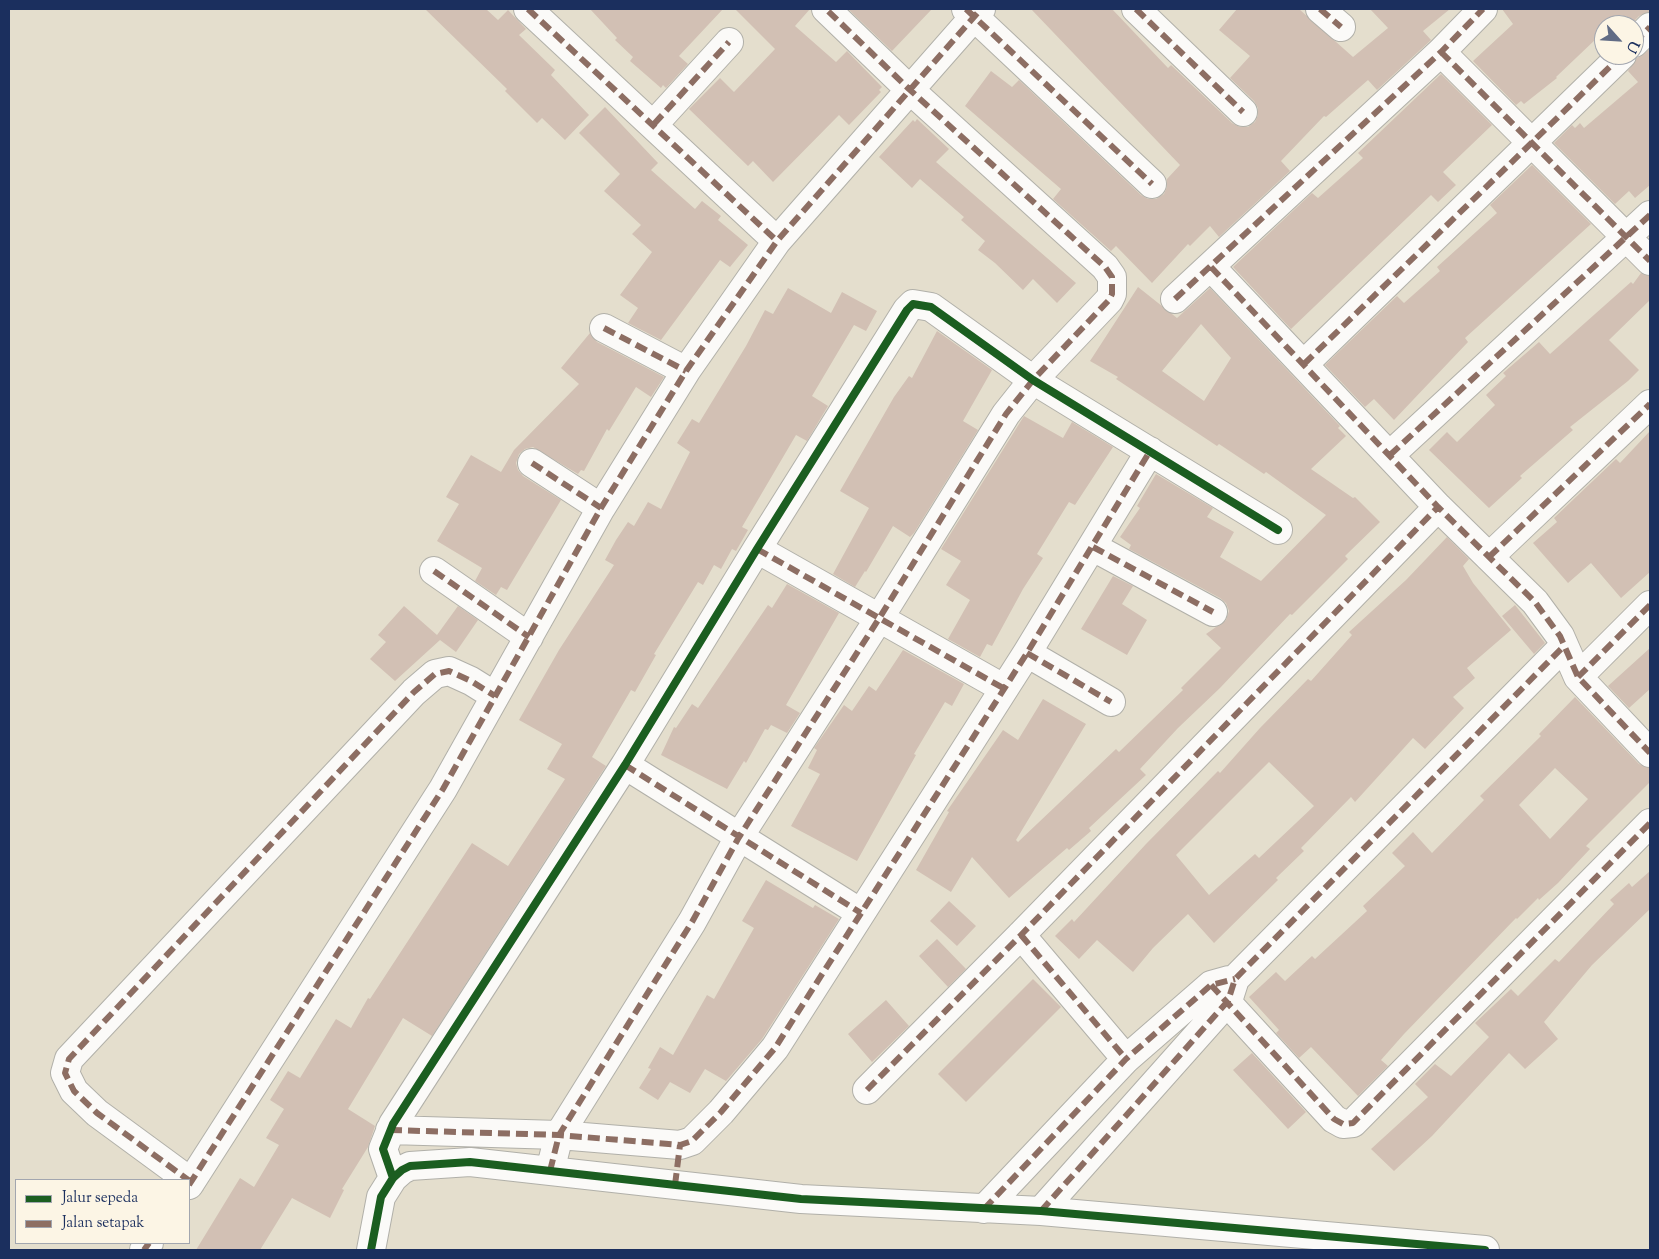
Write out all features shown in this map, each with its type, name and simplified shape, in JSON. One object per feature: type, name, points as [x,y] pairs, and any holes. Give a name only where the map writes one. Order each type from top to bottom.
[{"type":"street","points":[[529,9],[777,241]]},
{"type":"street","points":[[550,1171],[559,1135],[692,922],[739,837],[880,617],[1006,414],[1033,380],[1109,300],[1113,286],[1112,277],[1105,267],[909,89],[826,9]]},
{"type":"street","points":[[1136,9],[1243,112]]},
{"type":"street","points":[[1320,9],[1340,27]]},
{"type":"street","points":[[1175,299],[1441,52],[1483,9]]},
{"type":"street","points":[[190,1183],[443,789],[601,508],[686,371],[777,241],[974,11],[1152,184]]},
{"type":"street","points":[[654,124],[729,42]]},
{"type":"street","points":[[1441,52],[1650,261]]},
{"type":"street","points":[[1304,364],[1612,65]]},
{"type":"street","points":[[1390,455],[1650,215]]},
{"type":"street","points":[[1211,267],[1438,507],[1541,609],[1560,636],[1563,647],[1578,677],[1650,753]]},
{"type":"street","points":[[392,1178],[383,1149],[390,1130],[625,766],[907,310],[914,304],[931,307],[1033,380],[1278,530]]},
{"type":"street","points":[[604,328],[686,371]]},
{"type":"street","points":[[1489,557],[1650,404]]},
{"type":"street","points":[[390,1130],[559,1135],[680,1145],[692,1141],[721,1112],[775,1048],[1094,547],[1150,451]]},
{"type":"street","points":[[532,463],[601,508]]},
{"type":"street","points":[[867,1090],[1438,507]]},
{"type":"street","points":[[1094,547],[1213,612]]},
{"type":"street","points":[[758,549],[1003,688]]},
{"type":"street","points":[[434,571],[529,637]]},
{"type":"street","points":[[1578,677],[1650,605]]},
{"type":"street","points":[[1041,1210],[1225,988],[1563,647]]},
{"type":"street","points":[[1027,653],[1111,702]]},
{"type":"street","points":[[185,1179],[97,1113],[74,1091],[65,1073],[69,1059],[408,698],[435,674],[449,671],[466,678],[494,696]]},
{"type":"street","points":[[625,766],[861,913]]},
{"type":"street","points":[[1225,988],[1334,1119],[1343,1124],[1353,1123],[1650,823]]},
{"type":"street","points":[[1021,934],[1126,1059]]},
{"type":"street","points":[[984,1209],[1126,1059],[1225,988]]},
{"type":"street","points":[[675,1185],[680,1145]]},
{"type":"street","points":[[371,1250],[381,1197],[392,1178],[410,1166],[454,1162],[510,1165],[801,1199],[984,1209],[1041,1210],[1485,1250]]},
{"type":"building","points":[[425,9],[486,9],[498,20],[508,10],[526,29],[519,35],[555,70],[551,75],[589,115],[565,140],[542,118],[537,123],[505,91],[507,89]]},
{"type":"building","points":[[590,9],[723,9],[679,56],[688,64],[666,88],[663,85],[661,88],[630,61],[633,57],[615,40],[617,38]]},
{"type":"building","points":[[735,9],[810,9],[795,26],[836,62],[847,51],[882,87],[879,90],[881,92],[849,125],[839,115],[773,182],[753,161],[748,166],[689,109],[720,78],[734,92],[775,49]]},
{"type":"building","points":[[848,9],[932,9],[892,51]]},
{"type":"building","points":[[1031,9],[1112,9],[1168,68],[1171,65],[1232,123],[1240,127],[1248,127],[1255,122],[1258,108],[1254,101],[1230,78],[1250,56],[1219,30],[1237,9],[1299,9],[1353,57],[1388,28],[1370,9],[1450,9],[1423,31],[1431,40],[1377,90],[1368,80],[1326,117],[1324,116],[1281,161],[1290,171],[1219,237],[1210,226],[1190,246],[1188,244],[1152,283],[1116,246],[1111,251],[1053,199],[1061,189],[965,106],[991,71],[1012,87],[1019,80],[1141,195],[1148,199],[1156,199],[1164,194],[1167,187],[1167,179],[1180,165]]},
{"type":"building","points":[[1502,9],[1650,9],[1650,12],[1642,15],[1594,15],[1594,41],[1557,78],[1524,104],[1521,101],[1516,105],[1473,61],[1513,24]]},
{"type":"building","points":[[1650,49],[1650,185],[1635,198],[1629,191],[1615,204],[1554,143],[1572,125],[1575,128],[1580,123],[1584,128],[1638,82],[1628,71],[1632,65],[1644,65],[1644,53]]},
{"type":"building","points":[[1441,74],[1492,125],[1443,172],[1456,185],[1438,202],[1431,195],[1291,329],[1233,267],[1312,193],[1318,198],[1363,158],[1358,153]]},
{"type":"building","points":[[605,107],[658,163],[651,170],[695,209],[702,201],[721,216],[718,220],[748,245],[730,267],[720,260],[661,340],[628,323],[638,308],[620,295],[652,252],[632,234],[641,225],[604,191],[620,174],[579,133]]},
{"type":"building","points":[[917,119],[949,149],[936,162],[1076,283],[1057,303],[1033,279],[1023,290],[995,263],[978,250],[985,241],[961,220],[964,217],[920,179],[912,188],[879,157],[913,120],[915,122]]},
{"type":"building","points":[[1532,165],[1591,224],[1465,338],[1468,342],[1394,420],[1374,399],[1365,407],[1325,365],[1397,296],[1404,303],[1440,271],[1437,267],[1497,213],[1490,205]]},
{"type":"building","points":[[1641,273],[1650,276],[1650,300],[1609,340],[1639,370],[1570,427],[1573,430],[1520,476],[1522,478],[1489,508],[1429,450],[1447,432],[1457,442],[1495,405],[1486,395],[1506,376],[1503,373],[1539,342],[1550,354],[1631,282],[1633,284]]},
{"type":"building","points":[[1138,287],[1177,318],[1210,288],[1340,426],[1338,428],[1346,436],[1311,469],[1353,498],[1355,497],[1380,522],[1345,556],[1348,559],[1292,615],[1290,614],[1220,688],[1178,728],[1140,769],[1146,775],[1089,828],[1091,831],[1069,850],[1067,848],[1009,898],[972,857],[951,892],[916,870],[949,812],[947,811],[1003,730],[1018,740],[1043,699],[1086,724],[1016,840],[1018,842],[1116,749],[1119,752],[1183,690],[1181,688],[1221,648],[1206,634],[1226,620],[1229,611],[1226,603],[1129,549],[1131,545],[1120,537],[1140,508],[1137,506],[1156,474],[1213,508],[1207,517],[1234,532],[1220,557],[1261,581],[1326,515],[1266,472],[1264,474],[1219,444],[1217,446],[1116,379],[1118,377],[1090,361]],"holes":[[[1201,324],[1231,358],[1204,401],[1162,371]]]},
{"type":"building","points":[[788,288],[831,313],[842,292],[877,311],[866,331],[854,325],[812,396],[828,406],[807,441],[796,435],[742,527],[748,530],[736,551],[732,549],[721,569],[714,565],[703,585],[698,582],[654,654],[656,655],[635,692],[631,690],[592,757],[606,766],[432,1036],[403,1018],[348,1109],[375,1126],[368,1147],[342,1189],[344,1190],[330,1218],[292,1198],[260,1250],[196,1250],[240,1178],[254,1187],[279,1145],[266,1138],[284,1109],[270,1100],[288,1071],[300,1078],[336,1019],[351,1028],[368,998],[370,999],[472,843],[508,866],[565,779],[547,769],[562,744],[519,720],[559,650],[614,565],[605,560],[616,540],[628,522],[634,526],[648,502],[661,509],[690,452],[677,443],[692,419],[699,423],[746,346],[765,310],[773,314]]},
{"type":"building","points":[[937,331],[992,370],[963,421],[978,430],[914,533],[910,537],[893,526],[855,587],[833,574],[869,508],[840,491],[894,397],[909,376],[912,378]]},
{"type":"building","points":[[590,333],[597,342],[664,377],[651,397],[636,387],[609,431],[607,429],[584,471],[581,470],[578,474],[533,447],[525,449],[519,454],[516,463],[518,470],[523,476],[561,500],[507,590],[501,587],[496,595],[475,581],[482,568],[437,541],[459,504],[446,497],[471,455],[501,472],[514,450],[579,384],[561,368]]},
{"type":"building","points":[[1024,416],[1063,438],[1072,422],[1113,447],[1075,505],[1069,502],[1037,554],[1043,558],[1023,589],[992,646],[987,644],[980,657],[948,639],[970,600],[946,585],[961,561],[941,549]]},
{"type":"building","points":[[1650,431],[1650,572],[1621,598],[1591,563],[1568,583],[1533,543],[1557,522],[1554,518],[1616,459],[1620,463]]},
{"type":"building","points":[[1447,537],[1469,559],[1463,566],[1473,583],[1511,630],[1467,668],[1475,678],[1453,697],[1464,708],[1425,749],[1413,738],[1355,802],[1351,797],[1301,848],[1304,851],[1276,878],[1278,880],[1214,943],[1188,914],[1153,948],[1133,972],[1097,940],[1079,959],[1055,936],[1072,919],[1074,922],[1146,844],[1218,771],[1220,773],[1260,728],[1308,679],[1311,681],[1352,635],[1349,632],[1406,580]],"holes":[[[1269,762],[1314,806],[1259,858],[1255,854],[1209,895],[1176,855]]]},
{"type":"building","points":[[1113,576],[1133,586],[1122,604],[1147,620],[1127,655],[1081,629]]},
{"type":"building","points":[[787,584],[839,613],[786,705],[800,713],[787,733],[771,725],[768,730],[765,729],[746,763],[744,761],[727,789],[661,755],[674,727],[676,728],[692,704],[698,708],[768,605],[772,608]]},
{"type":"building","points":[[1515,605],[1545,643],[1534,654],[1502,616]]},
{"type":"building","points":[[404,606],[437,635],[458,606],[478,620],[456,652],[440,640],[395,681],[370,659],[386,642],[378,635]]},
{"type":"building","points":[[1650,648],[1650,689],[1629,708],[1608,686]]},
{"type":"building","points":[[903,650],[964,684],[952,706],[945,702],[914,754],[916,755],[857,861],[791,826],[820,774],[808,768],[817,750],[814,748],[844,705],[852,711],[869,686],[876,691]]},
{"type":"building","points":[[1575,697],[1639,764],[1650,768],[1650,782],[1586,846],[1590,849],[1558,883],[1516,918],[1404,1034],[1381,1060],[1388,1066],[1358,1096],[1311,1047],[1299,1058],[1276,1033],[1279,1030],[1249,997],[1276,972],[1285,981],[1312,956],[1315,959],[1367,911],[1363,906],[1405,866],[1392,853],[1413,832],[1432,853],[1484,800],[1480,796],[1541,736],[1539,734]],"holes":[[[1555,768],[1588,799],[1550,839],[1519,805]]]},
{"type":"building","points":[[1650,871],[1650,909],[1592,965],[1544,1022],[1558,1039],[1525,1069],[1509,1053],[1432,1136],[1394,1171],[1371,1149],[1428,1097],[1415,1084],[1435,1064],[1451,1076],[1489,1037],[1475,1023],[1511,989],[1518,996],[1555,959],[1559,962],[1614,904],[1610,900],[1629,883],[1632,887]]},
{"type":"building","points":[[766,880],[813,908],[815,905],[839,919],[762,1039],[726,1081],[705,1069],[690,1093],[670,1082],[658,1100],[639,1088],[651,1069],[648,1068],[660,1047],[673,1055],[707,995],[714,999],[754,928],[742,921]]},
{"type":"building","points":[[949,901],[976,926],[957,946],[930,921]]},
{"type":"building","points":[[937,939],[966,969],[948,987],[919,956]]},
{"type":"building","points":[[1033,979],[1061,1007],[966,1102],[938,1074]]},
{"type":"building","points":[[886,1000],[909,1026],[872,1062],[848,1034]]},
{"type":"building","points":[[1252,1053],[1306,1112],[1288,1129],[1233,1070]]},
{"type":"marked path","points":[[528,9],[777,241]]},
{"type":"marked path","points":[[550,1171],[559,1135],[692,922],[739,837],[880,617],[1006,414],[1033,380],[1109,300],[1112,294],[1112,277],[1105,267],[909,89],[826,9]]},
{"type":"marked path","points":[[966,9],[1152,184]]},
{"type":"marked path","points":[[190,1183],[443,789],[601,508],[686,371],[777,241],[981,9]]},
{"type":"marked path","points":[[1136,9],[1243,112]]},
{"type":"marked path","points":[[1320,9],[1341,27]]},
{"type":"marked path","points":[[1175,299],[1441,52],[1483,9]]},
{"type":"marked path","points":[[1644,33],[1650,27]]},
{"type":"marked path","points":[[654,124],[729,42]]},
{"type":"marked path","points":[[1441,52],[1650,261]]},
{"type":"marked path","points":[[1304,364],[1612,65]]},
{"type":"marked path","points":[[1390,455],[1650,215]]},
{"type":"marked path","points":[[1211,267],[1438,507],[1535,602],[1560,636],[1578,677],[1650,753]]},
{"type":"marked path","points":[[604,328],[686,371]]},
{"type":"marked path","points":[[1489,557],[1650,404]]},
{"type":"marked path","points":[[390,1130],[559,1135],[680,1145],[692,1141],[721,1112],[775,1048],[1027,653],[1150,451]]},
{"type":"marked path","points":[[532,463],[601,508]]},
{"type":"marked path","points":[[867,1090],[1021,935],[1438,507]]},
{"type":"marked path","points":[[1093,547],[1213,612]]},
{"type":"marked path","points":[[757,549],[1003,688]]},
{"type":"marked path","points":[[434,571],[529,637]]},
{"type":"marked path","points":[[1578,677],[1650,605]]},
{"type":"marked path","points":[[1041,1211],[1228,1001],[1235,979],[1563,647]]},
{"type":"marked path","points":[[1027,653],[1111,702]]},
{"type":"marked path","points":[[187,1179],[97,1113],[74,1091],[65,1073],[69,1059],[414,692],[435,674],[449,671],[471,681],[495,696]]},
{"type":"marked path","points":[[625,765],[861,913]]},
{"type":"marked path","points":[[1211,985],[1334,1119],[1343,1124],[1353,1123],[1650,823]]},
{"type":"marked path","points":[[1021,935],[1126,1059]]},
{"type":"marked path","points":[[984,1209],[1126,1059],[1211,985],[1235,979]]},
{"type":"marked path","points":[[675,1185],[680,1145]]},
{"type":"marked path","points":[[144,1250],[148,1244]]},
{"type":"cycle path","points":[[393,1178],[383,1149],[393,1124],[625,765],[757,549],[907,310],[913,304],[931,307],[1033,380],[1278,530]]},
{"type":"cycle path","points":[[371,1250],[381,1197],[393,1178],[410,1166],[470,1162],[801,1199],[1041,1211],[1485,1250]]}]
